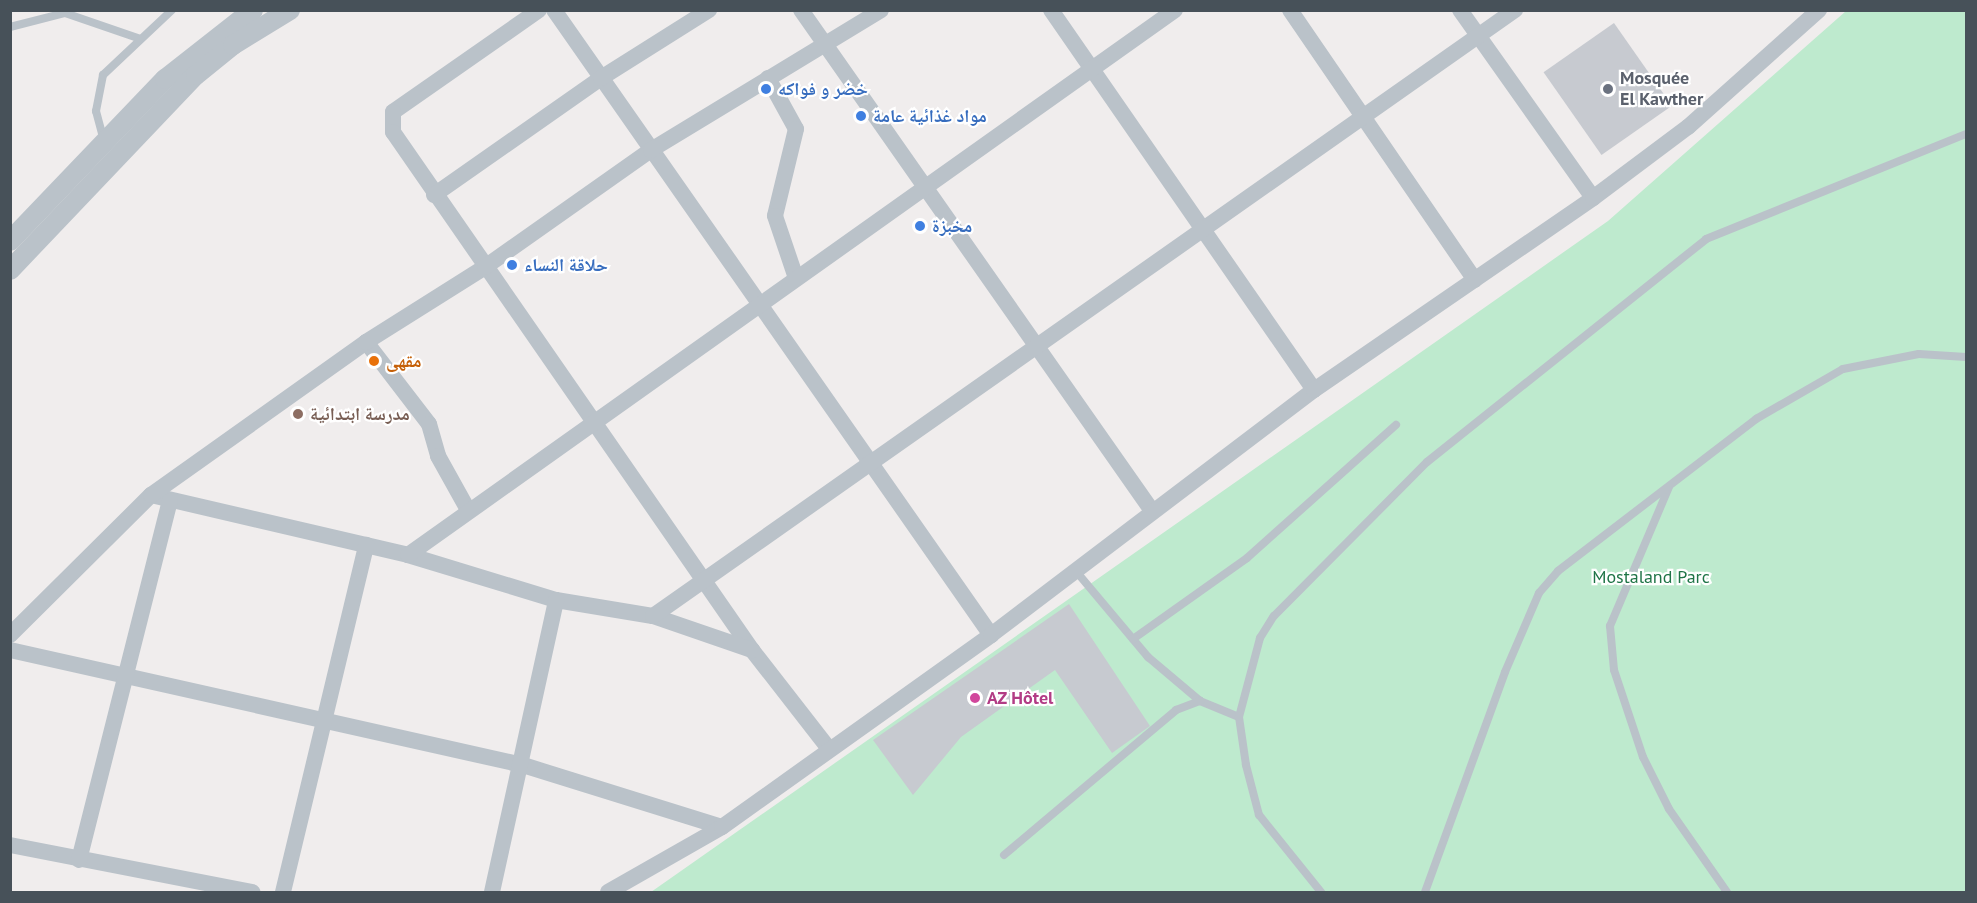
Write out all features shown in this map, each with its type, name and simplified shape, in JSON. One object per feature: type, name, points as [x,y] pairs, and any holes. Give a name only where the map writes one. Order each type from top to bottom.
[{"type":"street","points":[[10,242],[201,46],[253,10]]},
{"type":"street","points":[[10,270],[196,75],[233,45],[290,10]]},
{"type":"street","points":[[539,10],[393,112],[393,132],[485,267],[706,579],[752,650],[829,749]]},
{"type":"street","points":[[554,10],[991,635]]},
{"type":"street","points":[[435,195],[601,78],[709,10]]},
{"type":"street","points":[[801,10],[1152,511]]},
{"type":"street","points":[[10,635],[152,495],[366,342],[485,267],[651,150],[880,10]]},
{"type":"street","points":[[1051,10],[1314,390]]},
{"type":"street","points":[[408,555],[467,508],[594,422],[924,184],[1175,10]]},
{"type":"street","points":[[1290,10],[1362,119],[1475,280]]},
{"type":"street","points":[[1460,10],[1478,39],[1593,198]]},
{"type":"street","points":[[653,616],[1478,39],[1515,10]]},
{"type":"street","points":[[608,892],[722,827],[991,635],[1075,569],[1314,390],[1593,198],[1688,127],[1819,10]]},
{"type":"street","points":[[768,78],[796,129],[775,216],[796,278]]},
{"type":"street","points":[[366,342],[429,424],[438,456],[467,508]]},
{"type":"street","points":[[152,495],[408,555],[556,600],[653,616],[752,650]]},
{"type":"street","points":[[79,860],[124,675],[170,501]]},
{"type":"street","points":[[283,892],[326,720],[366,545]]},
{"type":"street","points":[[492,892],[524,765],[556,600]]},
{"type":"street","points":[[10,650],[524,765],[722,827]]},
{"type":"street","points":[[10,845],[252,892]]},
{"type":"lane","points":[[105,142],[96,111],[103,75],[171,10]]},
{"type":"lane","points":[[10,27],[65,13],[141,39]]},
{"type":"lane","points":[[1321,892],[1259,815],[1239,717],[1260,638],[1274,616],[1427,462],[1706,239],[1966,134]]},
{"type":"lane","points":[[1425,892],[1539,593],[1612,526],[1670,486],[1756,419],[1843,369],[1919,354],[1966,357]]},
{"type":"lane","points":[[1133,639],[1246,558],[1396,425]]},
{"type":"lane","points":[[1670,486],[1610,626],[1614,670],[1643,757],[1669,809],[1726,892]]},
{"type":"lane","points":[[1075,569],[1133,639],[1200,701],[1239,717]]},
{"type":"lane","points":[[1004,855],[1176,710],[1200,701]]},
{"type":"green space","name":"Mostaland Parc","points":[[1846,11],[1966,11],[1966,892],[651,892],[1608,221]]},
{"type":"building","name":"Mosquée El Kawther","points":[[1614,23],[1672,106],[1601,155],[1544,72]]},
{"type":"building","name":"AZ Hôtel","points":[[1069,604],[1150,726],[1112,753],[1055,670],[961,737],[913,795],[873,740]]},
{"type":"place","name":"خضر و فواكه","points":[[766,89]]},
{"type":"place","name":"Mosquée El Kawther","points":[[1608,89]]},
{"type":"place","name":"مواد غذائية عامة","points":[[861,116]]},
{"type":"place","name":"مخبزة","points":[[920,226]]},
{"type":"place","name":"حلاقة النساء","points":[[512,265]]},
{"type":"place","name":"مقهى","points":[[374,361]]},
{"type":"place","name":"مدرسة ابتدائية","points":[[298,414]]},
{"type":"place","name":"AZ Hôtel","points":[[975,698]]}]
